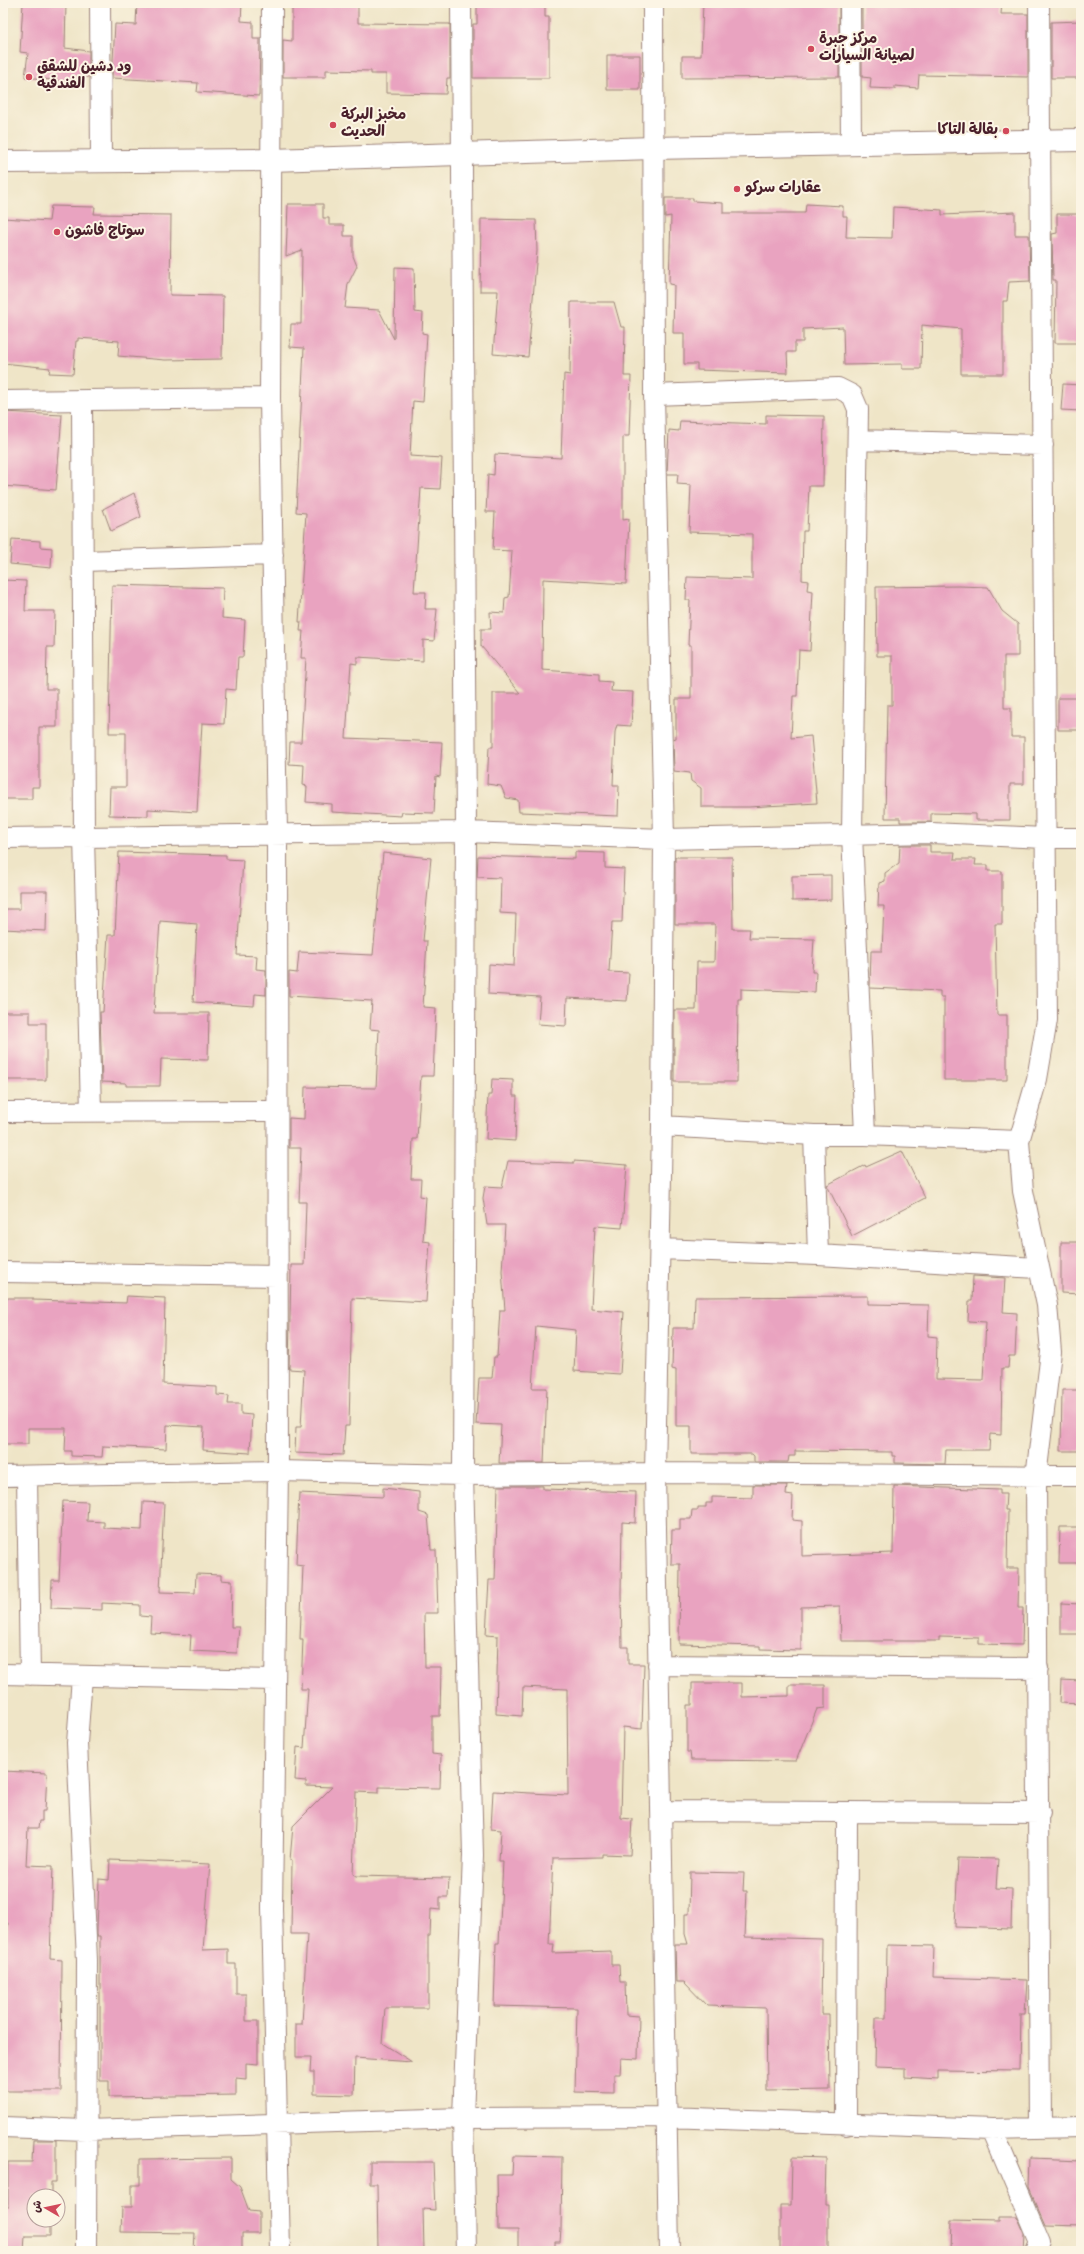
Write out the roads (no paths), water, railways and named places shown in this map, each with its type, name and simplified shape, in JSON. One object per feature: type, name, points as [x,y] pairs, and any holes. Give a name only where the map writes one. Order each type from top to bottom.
[{"type":"street","points":[[100,3],[101,161]]},
{"type":"street","points":[[272,3],[270,398],[277,833],[276,1276],[278,1471],[272,1908],[280,2251]]},
{"type":"street","points":[[461,3],[466,832],[463,1475],[473,1855],[463,2118],[466,2251]]},
{"type":"street","points":[[653,3],[654,395],[664,839],[662,1126],[655,1472],[668,2117],[669,2251]]},
{"type":"street","points":[[850,3],[851,145]]},
{"type":"street","points":[[1039,3],[1047,1020],[1036,1079],[1019,1141],[1022,1191],[1047,1305],[1051,1352],[1036,1477],[1040,1813],[1040,2128]]},
{"type":"street","points":[[3,162],[271,160],[653,148],[1081,140]]},
{"type":"street","points":[[654,395],[838,388],[852,395],[858,409],[852,834],[865,1135]]},
{"type":"street","points":[[3,401],[270,398]]},
{"type":"street","points":[[82,401],[84,837],[91,1111]]},
{"type":"street","points":[[858,440],[1043,445]]},
{"type":"street","points":[[83,561],[272,556]]},
{"type":"street","points":[[3,838],[277,833],[466,832],[664,839],[931,833],[1081,838]]},
{"type":"street","points":[[3,1112],[277,1111]]},
{"type":"street","points":[[662,1126],[814,1135],[865,1135],[1019,1141]]},
{"type":"street","points":[[814,1135],[818,1255]]},
{"type":"street","points":[[660,1249],[818,1255],[1038,1268]]},
{"type":"street","points":[[3,1272],[276,1276]]},
{"type":"street","points":[[3,1476],[278,1471],[463,1475],[655,1472],[1036,1477],[1081,1476]]},
{"type":"street","points":[[27,1476],[30,1675]]},
{"type":"street","points":[[658,1665],[1038,1668]]},
{"type":"street","points":[[3,1674],[82,1677],[274,1680]]},
{"type":"street","points":[[82,1677],[77,1743],[88,1960],[86,2251]]},
{"type":"street","points":[[661,1811],[1040,1813]]},
{"type":"street","points":[[846,2125],[848,1812]]},
{"type":"street","points":[[3,2127],[86,2130],[278,2122],[463,2118],[668,2117],[992,2130],[1081,2127]]},
{"type":"street","points":[[992,2130],[1040,2242],[1036,2251]]},
{"type":"place","name":"مركز جبرة لصيانة السيارات","points":[[811,49]]},
{"type":"place","name":"ود دشين للشقق الفندقية","points":[[29,77]]},
{"type":"place","name":"مخبز البركة الحديث","points":[[333,125]]},
{"type":"place","name":"بقالة التاكا","points":[[1006,131]]},
{"type":"place","name":"عقارات سركو","points":[[737,189]]},
{"type":"place","name":"سوتاج فاشون","points":[[57,232]]}]
